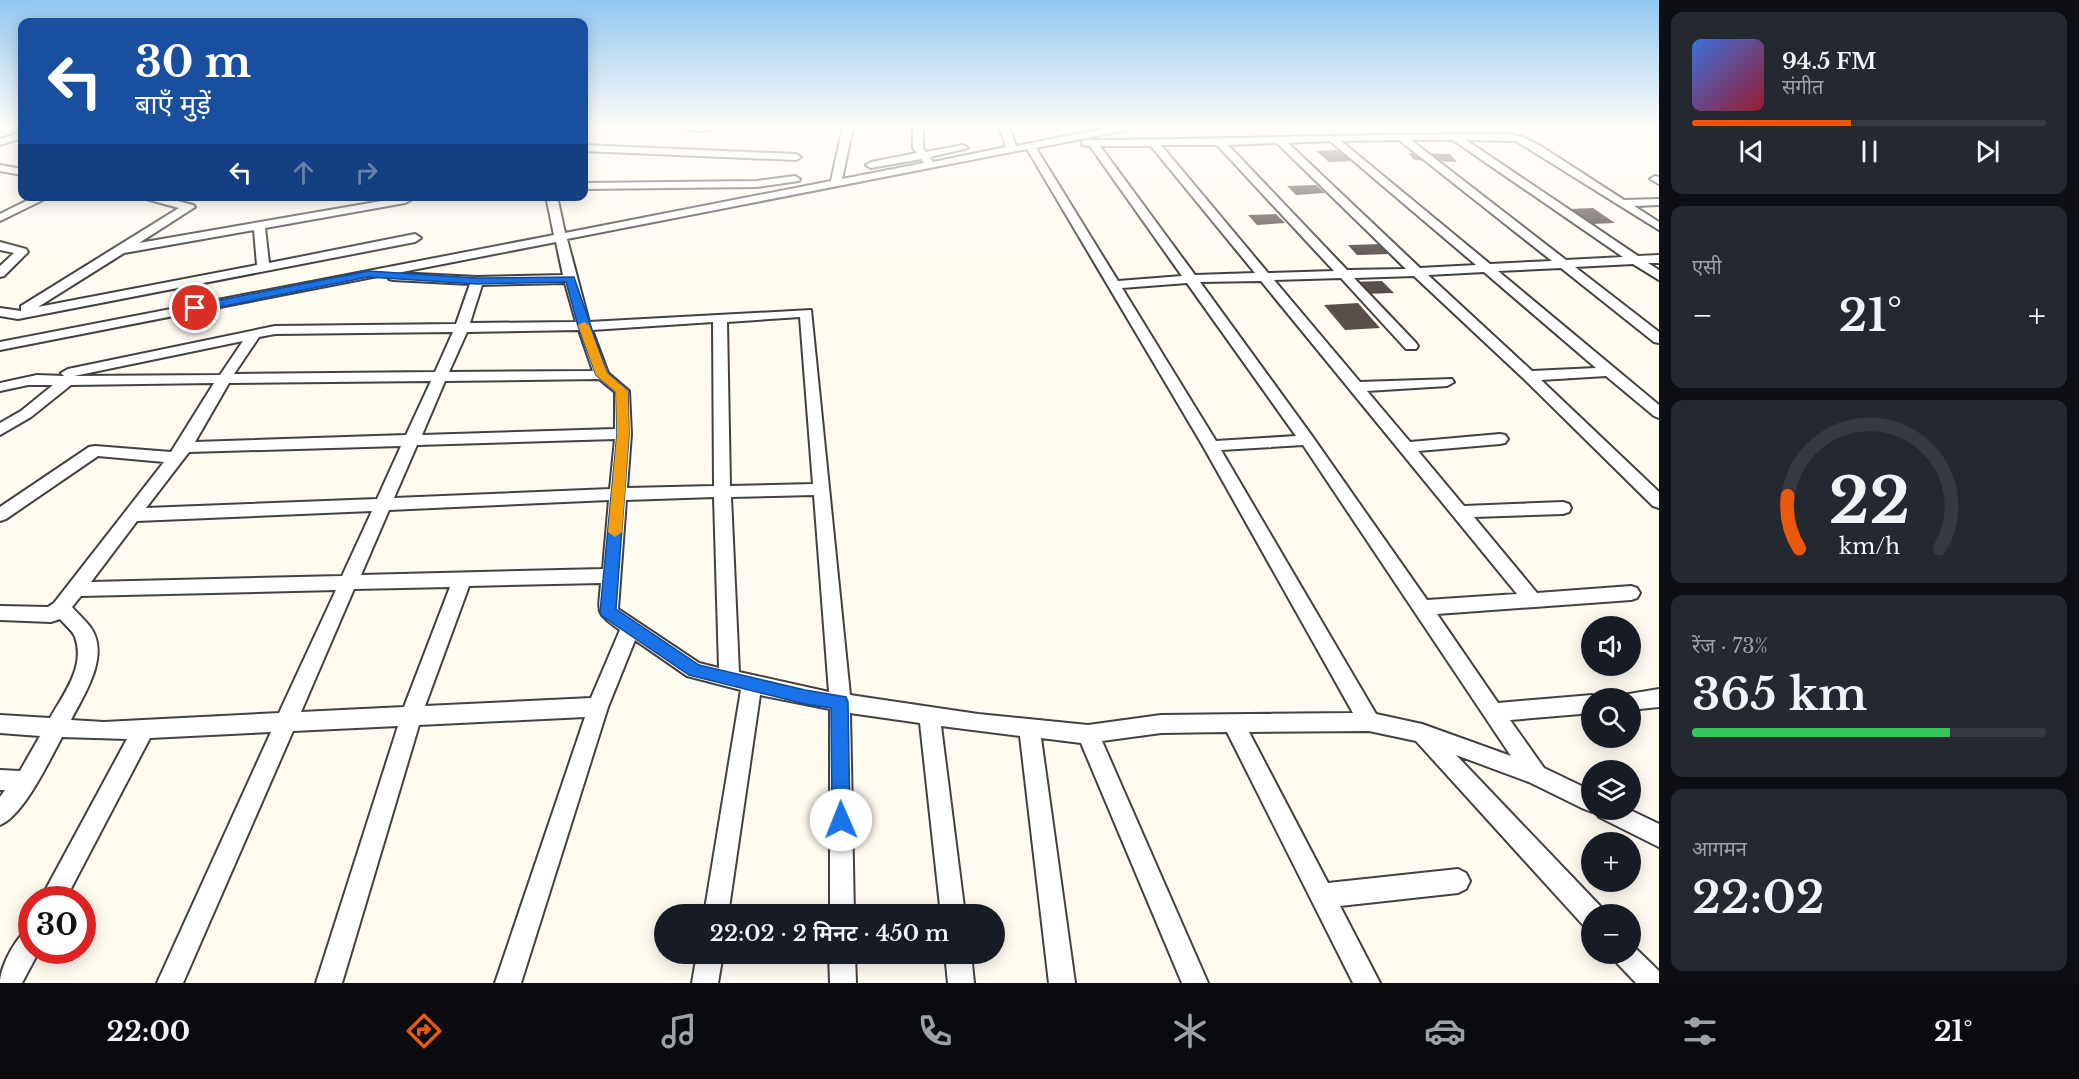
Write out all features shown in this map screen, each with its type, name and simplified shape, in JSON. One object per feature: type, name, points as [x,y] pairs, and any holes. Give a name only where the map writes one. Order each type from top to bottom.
[{"type":"street","points":[[0,182],[18,173]]},
{"type":"street","points":[[837,178],[838,173]]},
{"type":"street","points":[[0,346],[368,274],[862,173]]},
{"type":"street","points":[[1046,173],[1211,446],[1369,722]]},
{"type":"street","points":[[1114,173],[1307,440],[1536,775]]},
{"type":"street","points":[[1179,173],[1533,601]]},
{"type":"street","points":[[1249,173],[1411,346]]},
{"type":"street","points":[[1314,173],[1657,499]]},
{"type":"street","points":[[1374,173],[1659,413]]},
{"type":"street","points":[[1447,173],[1659,339]]},
{"type":"street","points":[[1508,173],[1659,276]]},
{"type":"street","points":[[1574,173],[1659,227]]},
{"type":"street","points":[[588,186],[757,184],[837,178]]},
{"type":"street","points":[[0,218],[36,201]]},
{"type":"street","points":[[18,315],[189,207],[162,201]]},
{"type":"street","points":[[121,250],[399,201]]},
{"type":"street","points":[[552,201],[570,279],[584,326],[602,375],[622,391],[623,434],[608,612],[694,670],[805,697],[929,716],[1088,734],[1161,724],[1369,722],[1422,733],[1536,775],[1581,797]]},
{"type":"street","points":[[1623,203],[1659,202]]},
{"type":"street","points":[[259,226],[263,267]]},
{"type":"street","points":[[0,312],[18,315],[415,238]]},
{"type":"street","points":[[0,246],[22,252],[0,273]]},
{"type":"street","points":[[1113,285],[1190,279],[1416,272],[1659,259]]},
{"type":"street","points":[[368,274],[477,281],[570,279]]},
{"type":"street","points":[[170,983],[461,329],[477,281]]},
{"type":"street","points":[[0,387],[275,330],[584,326],[806,313],[840,702],[842,904]]},
{"type":"street","points":[[720,318],[722,491],[729,678]]},
{"type":"street","points":[[0,613],[51,615],[61,608],[180,453],[224,379],[254,335]]},
{"type":"street","points":[[1529,376],[1610,371]]},
{"type":"street","points":[[29,381],[602,375]]},
{"type":"street","points":[[0,430],[27,414],[67,381]]},
{"type":"street","points":[[1356,387],[1447,382]]},
{"type":"street","points":[[0,515],[95,451],[180,453],[411,440],[623,434]]},
{"type":"street","points":[[1407,447],[1500,439]]},
{"type":"street","points":[[1211,446],[1307,440]]},
{"type":"street","points":[[132,515],[618,494],[822,489]]},
{"type":"street","points":[[1460,512],[1563,508]]},
{"type":"street","points":[[76,588],[611,576]]},
{"type":"street","points":[[329,983],[411,716],[462,580]]},
{"type":"street","points":[[1422,608],[1631,593]]},
{"type":"street","points":[[0,814],[26,782],[82,680],[88,657],[84,633],[61,608]]},
{"type":"street","points":[[508,983],[598,707],[630,628]]},
{"type":"street","points":[[718,904],[752,684]]},
{"type":"street","points":[[1641,700],[1659,698]]},
{"type":"street","points":[[1493,712],[1581,705]]},
{"type":"street","points":[[0,724],[104,731],[598,707]]},
{"type":"street","points":[[929,716],[952,904]]},
{"type":"street","points":[[1234,724],[1368,983]]},
{"type":"street","points":[[1029,728],[1062,983]]},
{"type":"street","points":[[60,886],[144,729]]},
{"type":"street","points":[[1422,733],[1581,904]]},
{"type":"street","points":[[1088,734],[1195,983]]},
{"type":"street","points":[[0,780],[26,782]]},
{"type":"street","points":[[1627,820],[1659,836]]},
{"type":"street","points":[[1323,896],[1458,881]]},
{"type":"street","points":[[8,983],[18,964]]},
{"type":"street","points":[[705,983],[708,964]]},
{"type":"street","points":[[842,964],[843,983]]},
{"type":"street","points":[[959,964],[961,983]]},
{"type":"street","points":[[1635,964],[1653,983]]},
{"type":"building","points":[[1316,185],[1325,193],[1296,195],[1287,186]]},
{"type":"building","points":[[1593,208],[1615,223],[1591,224],[1570,209]]},
{"type":"building","points":[[1276,214],[1285,223],[1257,225],[1248,215]]},
{"type":"building","points":[[1380,244],[1390,254],[1357,255],[1348,245]]},
{"type":"building","points":[[1382,281],[1394,293],[1363,294],[1352,282]]},
{"type":"building","points":[[1358,303],[1380,328],[1345,330],[1324,305]]},
{"type":"slow traffic","points":[[584,325],[602,375],[622,391],[623,434],[615,532]]},
{"type":"route","points":[[195,308],[368,274],[477,281],[570,279],[602,375],[622,391],[623,434],[608,612],[694,670],[805,697],[840,702],[841,820]]}]
